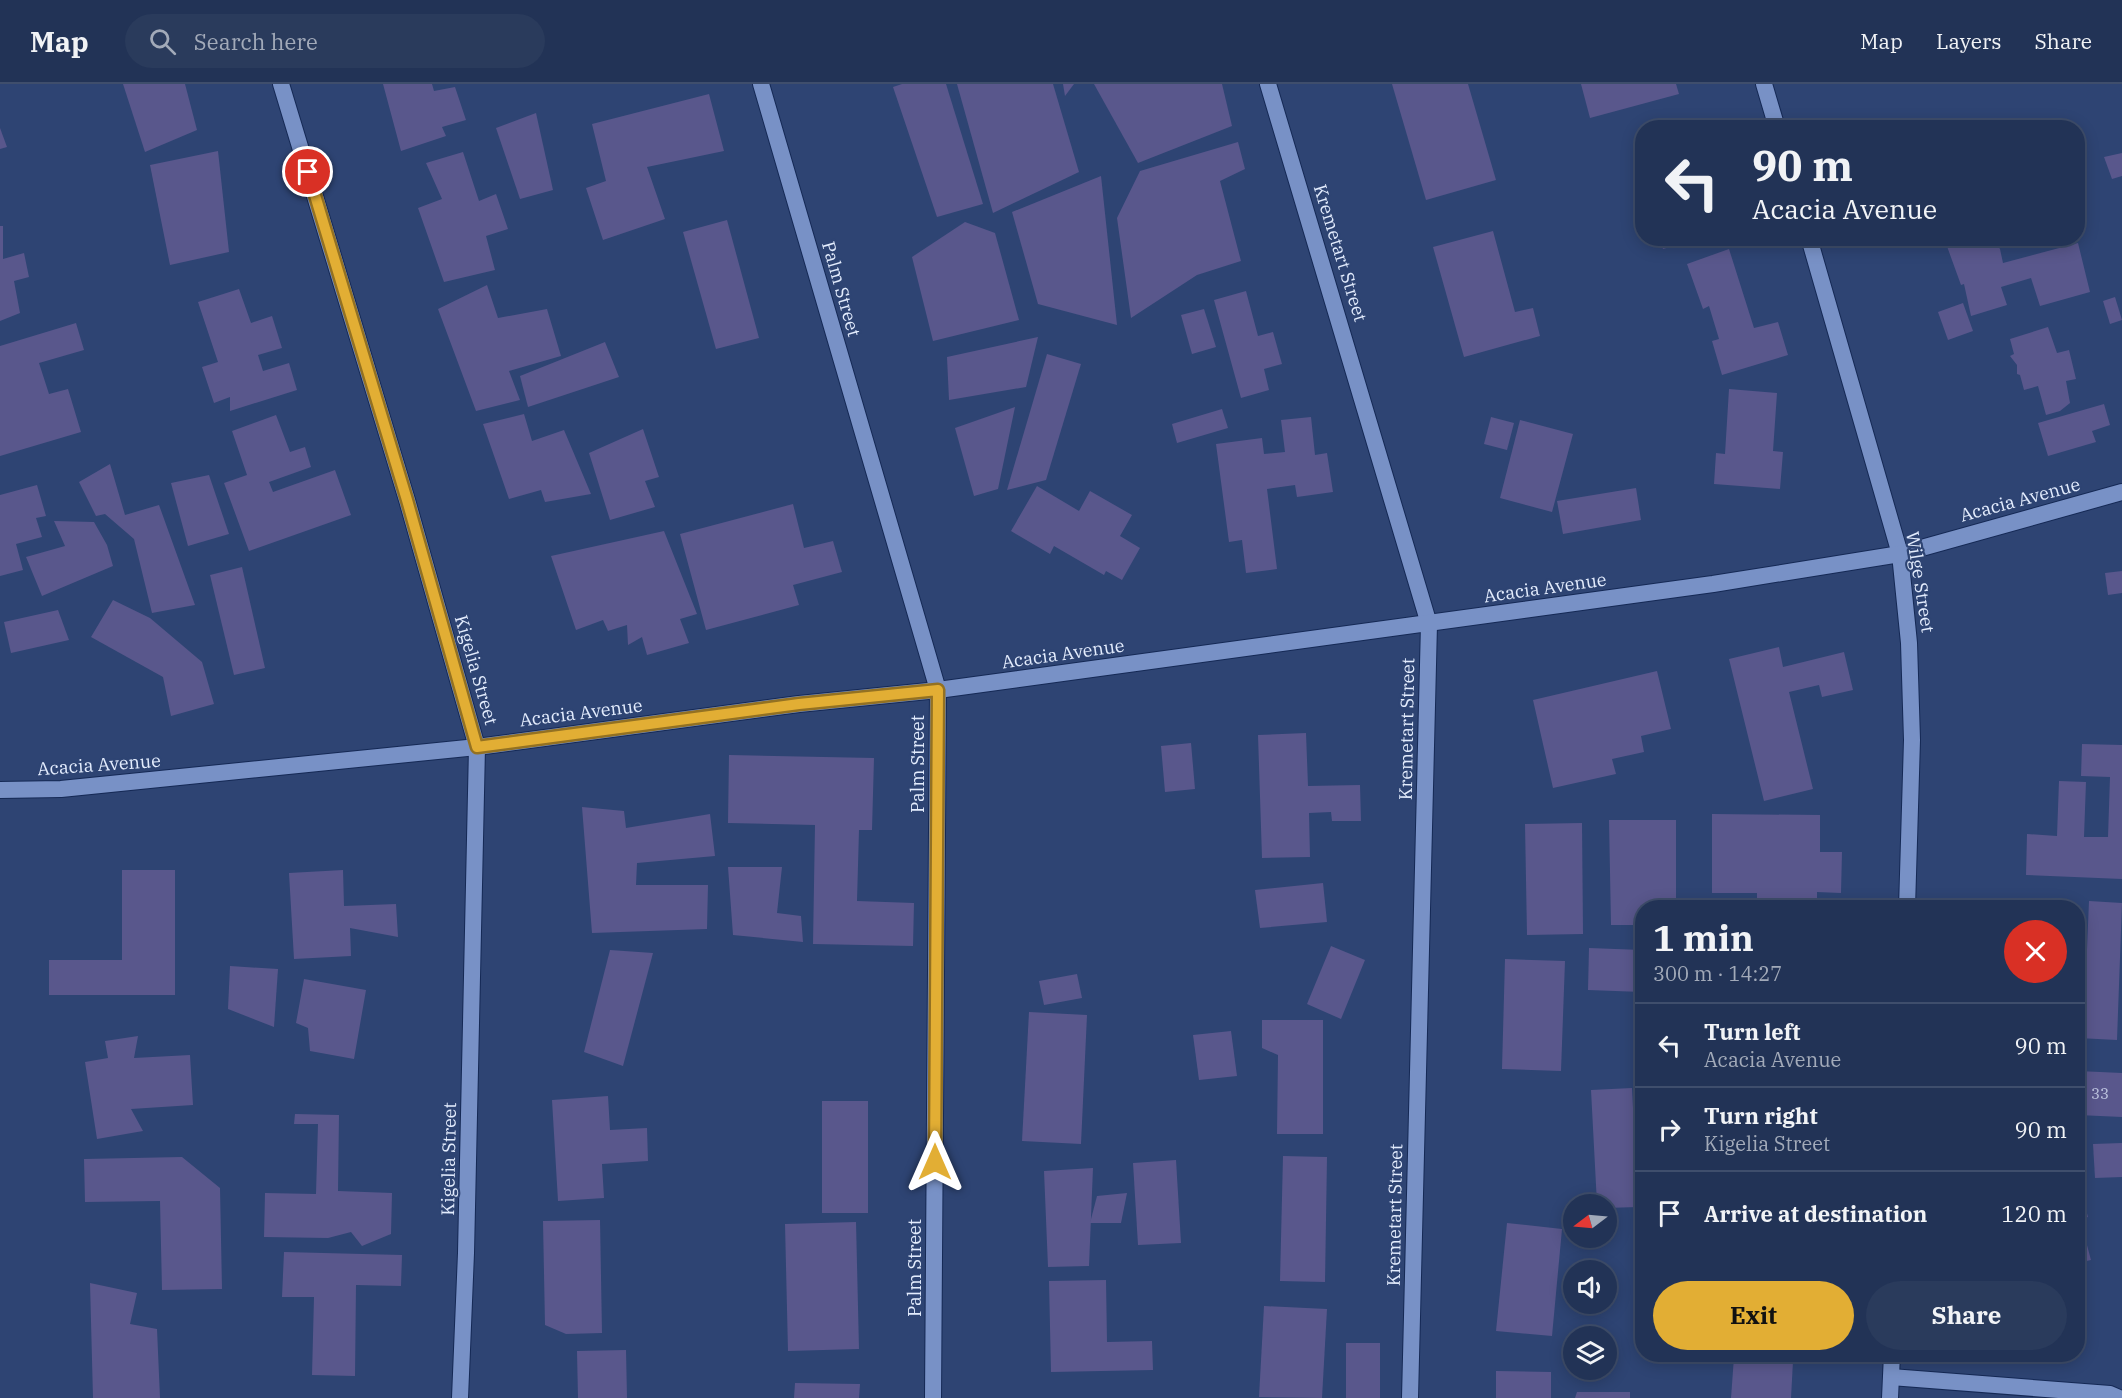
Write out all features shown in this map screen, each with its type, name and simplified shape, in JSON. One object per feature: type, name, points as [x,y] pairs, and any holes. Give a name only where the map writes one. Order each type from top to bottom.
[{"type":"street","name":"Kigelia Street","points":[[281,84],[407,500],[477,747],[466,1253],[460,1398]]},
{"type":"street","name":"Palm Street","points":[[761,84],[938,690],[933,1398]]},
{"type":"street","name":"Kremetart Street","points":[[1268,84],[1429,624],[1410,1398]]},
{"type":"street","points":[[1764,84],[1775,120]]},
{"type":"street","name":"Wilge Street","points":[[1811,246],[1900,554],[1910,643],[1912,740],[1906,900]]},
{"type":"street","name":"Acacia Avenue","points":[[0,790],[61,789],[477,747],[799,704],[938,690],[1429,624],[1713,584],[1900,554],[2122,492]]},
{"type":"street","points":[[1890,1398],[1892,1362]]},
{"type":"street","points":[[1891,1377],[2110,1394],[2119,1398]]},
{"type":"building","points":[[123,84],[185,84],[197,130],[145,152]]},
{"type":"building","points":[[383,84],[432,84],[434,91],[455,87],[466,120],[442,127],[446,136],[401,151]]},
{"type":"building","points":[[902,84],[946,84],[983,204],[937,217],[893,87]]},
{"type":"building","points":[[957,84],[1053,84],[1079,172],[993,213]]},
{"type":"building","points":[[1063,84],[1074,84],[1065,96]]},
{"type":"building","points":[[1094,84],[1222,84],[1232,126],[1138,163]]},
{"type":"building","points":[[1392,84],[1468,84],[1496,180],[1426,200]]},
{"type":"building","points":[[1581,84],[1676,84],[1679,94],[1590,118]]},
{"type":"building","points":[[709,94],[724,151],[647,167],[665,219],[603,240],[586,188],[606,181],[592,124]]},
{"type":"building","points":[[536,113],[553,190],[520,199],[496,128]]},
{"type":"building","points":[[0,128],[7,147],[0,149]]},
{"type":"building","points":[[1238,142],[1245,169],[1220,181],[1241,261],[1197,275],[1131,318],[1117,218],[1140,171]]},
{"type":"building","points":[[218,151],[229,252],[170,265],[150,165]]},
{"type":"building","points":[[463,152],[479,201],[496,194],[508,229],[486,236],[495,270],[444,282],[418,208],[442,199],[426,163]]},
{"type":"building","points":[[2122,153],[2122,176],[2112,179],[2104,157]]},
{"type":"building","points":[[1101,176],[1117,325],[1038,304],[1012,212]]},
{"type":"building","points":[[727,220],[759,338],[716,349],[683,232]]},
{"type":"building","points":[[965,222],[995,233],[1019,320],[933,341],[912,257]]},
{"type":"building","points":[[0,226],[3,226],[3,259],[24,253],[29,277],[14,281],[20,313],[0,321]]},
{"type":"building","points":[[1493,231],[1515,312],[1533,308],[1540,336],[1464,357],[1433,247]]},
{"type":"building","points":[[1947,246],[1998,246],[2003,263],[2067,246],[2079,246],[2090,292],[2040,306],[2031,278],[2001,287],[2007,305],[1971,316],[1964,284],[1961,285]]},
{"type":"building","points":[[1729,249],[1754,328],[1778,322],[1788,355],[1722,375],[1712,341],[1719,339],[1709,306],[1703,309],[1687,264]]},
{"type":"building","points":[[487,285],[498,318],[547,309],[561,356],[509,371],[520,400],[476,411],[438,309]]},
{"type":"building","points":[[239,289],[251,323],[272,316],[282,348],[258,355],[263,371],[289,363],[297,390],[230,411],[230,397],[214,403],[202,367],[218,362],[198,302]]},
{"type":"building","points":[[1246,291],[1258,336],[1273,332],[1282,364],[1264,369],[1269,390],[1241,398],[1214,300]]},
{"type":"building","points":[[2115,297],[2122,320],[2110,324],[2103,301]]},
{"type":"building","points":[[1963,303],[1973,331],[1948,340],[1938,312]]},
{"type":"building","points":[[1204,309],[1216,347],[1192,354],[1181,315]]},
{"type":"building","points":[[76,323],[84,350],[39,363],[49,394],[68,389],[81,432],[0,456],[0,346]]},
{"type":"building","points":[[2048,327],[2057,353],[2069,350],[2076,379],[2066,381],[2070,403],[2060,411],[2046,415],[2038,386],[2024,390],[2020,375],[2017,374],[2017,365],[2010,356],[2014,354],[2010,339]]},
{"type":"building","points":[[1038,337],[1026,387],[949,400],[947,357]]},
{"type":"building","points":[[605,342],[619,377],[528,407],[520,376]]},
{"type":"building","points":[[1047,354],[1081,364],[1046,480],[1007,490]]},
{"type":"building","points":[[1729,389],[1777,393],[1773,451],[1783,452],[1780,489],[1714,484],[1716,453],[1725,454]]},
{"type":"building","points":[[2104,404],[2110,425],[2092,431],[2096,442],[2048,456],[2038,423]]},
{"type":"building","points":[[1015,407],[998,489],[974,496],[955,428]]},
{"type":"building","points":[[1222,409],[1228,428],[1177,443],[1172,424]]},
{"type":"building","points":[[524,414],[532,441],[564,430],[591,494],[545,502],[541,490],[509,499],[483,424]]},
{"type":"building","points":[[276,415],[290,452],[305,447],[311,467],[269,482],[273,492],[335,470],[351,515],[249,551],[224,483],[247,475],[232,431]]},
{"type":"building","points":[[1311,417],[1315,455],[1327,453],[1333,492],[1297,497],[1295,485],[1267,489],[1277,569],[1246,573],[1242,540],[1229,542],[1216,444],[1262,438],[1264,454],[1285,452],[1281,420]]},
{"type":"building","points":[[1491,417],[1514,423],[1507,450],[1484,444]]},
{"type":"building","points":[[1520,420],[1573,434],[1552,512],[1500,498]]},
{"type":"building","points":[[643,429],[659,477],[645,481],[655,507],[610,520],[589,453]]},
{"type":"building","points":[[110,464],[125,515],[159,505],[195,605],[152,613],[134,539],[105,514],[96,516],[79,482]]},
{"type":"building","points":[[209,475],[229,534],[188,546],[171,483]]},
{"type":"building","points":[[37,485],[46,516],[36,518],[42,537],[16,544],[23,570],[0,576],[0,495]]},
{"type":"building","points":[[1037,486],[1079,511],[1090,491],[1132,515],[1120,536],[1140,548],[1122,580],[1106,571],[1104,575],[1054,546],[1050,554],[1011,531]]},
{"type":"building","points":[[1636,488],[1641,520],[1563,534],[1557,501]]},
{"type":"building","points":[[793,504],[804,548],[833,541],[842,572],[793,585],[799,605],[706,630],[680,534]]},
{"type":"building","points":[[54,521],[94,522],[107,545],[113,566],[42,596],[26,557],[65,546]]},
{"type":"building","points":[[664,531],[697,614],[680,619],[689,643],[647,655],[642,637],[628,645],[627,625],[608,631],[603,620],[576,630],[551,556]]},
{"type":"building","points":[[242,567],[265,668],[234,675],[210,575]]},
{"type":"building","points":[[2122,571],[2122,593],[2108,595],[2105,573]]},
{"type":"building","points":[[113,600],[150,618],[202,662],[214,704],[171,716],[163,677],[91,637]]},
{"type":"building","points":[[58,610],[69,640],[11,653],[4,622]]},
{"type":"building","points":[[1779,647],[1783,667],[1844,652],[1853,690],[1822,697],[1819,685],[1789,692],[1813,789],[1764,801],[1729,659]]},
{"type":"building","points":[[1657,671],[1671,729],[1641,736],[1644,752],[1612,759],[1616,774],[1553,788],[1533,700]]},
{"type":"building","points":[[1306,733],[1308,786],[1360,785],[1361,821],[1332,821],[1331,812],[1309,813],[1310,857],[1262,858],[1258,735]]},
{"type":"building","points":[[1191,743],[1195,789],[1165,792],[1161,746]]},
{"type":"building","points":[[2082,744],[2122,745],[2122,879],[2026,875],[2027,834],[2057,836],[2059,781],[2086,782],[2084,837],[2108,837],[2110,777],[2081,776]]},
{"type":"building","points":[[729,755],[874,758],[872,830],[859,830],[857,901],[914,903],[913,946],[813,944],[815,825],[728,823]]},
{"type":"building","points":[[582,807],[624,811],[626,828],[710,814],[715,856],[637,863],[636,885],[708,885],[707,929],[592,933]]},
{"type":"building","points":[[1712,814],[1820,815],[1820,852],[1842,852],[1841,893],[1817,892],[1817,900],[1757,900],[1757,893],[1712,893]]},
{"type":"building","points":[[1609,820],[1676,820],[1676,900],[1635,900],[1635,925],[1611,925]]},
{"type":"building","points":[[1582,823],[1583,934],[1527,935],[1525,824]]},
{"type":"building","points":[[728,867],[782,867],[777,913],[801,916],[803,942],[733,935]]},
{"type":"building","points":[[122,870],[175,870],[175,995],[49,995],[49,960],[122,960]]},
{"type":"building","points":[[343,870],[344,906],[396,904],[398,937],[350,928],[351,956],[294,959],[289,873]]},
{"type":"building","points":[[1323,883],[1327,922],[1260,928],[1255,890]]},
{"type":"building","points":[[2089,901],[2122,903],[2117,1040],[2085,1038]]},
{"type":"building","points":[[1331,946],[1365,960],[1341,1019],[1307,1004]]},
{"type":"building","points":[[1589,948],[1635,950],[1635,992],[1588,990]]},
{"type":"building","points":[[610,950],[653,953],[623,1066],[584,1052]]},
{"type":"building","points":[[1505,959],[1565,961],[1561,1071],[1502,1069]]},
{"type":"building","points":[[230,966],[278,969],[274,1027],[228,1009]]},
{"type":"building","points":[[1077,974],[1082,998],[1044,1005],[1039,981]]},
{"type":"building","points":[[304,979],[366,990],[354,1059],[310,1051],[308,1028],[296,1023]]},
{"type":"building","points":[[1029,1012],[1087,1015],[1081,1144],[1022,1141]]},
{"type":"building","points":[[1262,1020],[1323,1020],[1323,1134],[1277,1134],[1278,1055],[1262,1048]]},
{"type":"building","points":[[1231,1031],[1237,1076],[1199,1080],[1193,1035]]},
{"type":"building","points":[[138,1036],[134,1058],[190,1055],[193,1105],[131,1109],[143,1131],[97,1139],[85,1062],[108,1058],[105,1041]]},
{"type":"building","points":[[2085,1071],[2122,1073],[2122,1117],[2085,1115]]},
{"type":"building","points":[[1632,1088],[1635,1207],[1617,1208],[1617,1194],[1596,1194],[1591,1090]]},
{"type":"building","points":[[608,1096],[610,1130],[647,1128],[648,1161],[602,1164],[604,1198],[558,1201],[552,1100]]},
{"type":"building","points":[[822,1101],[868,1101],[868,1213],[822,1213]]},
{"type":"building","points":[[295,1114],[339,1115],[338,1191],[392,1193],[391,1234],[362,1246],[351,1232],[328,1238],[264,1237],[265,1193],[316,1194],[318,1124],[294,1124]]},
{"type":"building","points":[[2122,1143],[2122,1177],[2095,1178],[2093,1144]]},
{"type":"building","points":[[1283,1156],[1327,1157],[1325,1282],[1280,1281]]},
{"type":"building","points":[[182,1157],[220,1188],[222,1289],[162,1290],[160,1201],[85,1202],[84,1159]]},
{"type":"building","points":[[1176,1160],[1181,1243],[1138,1245],[1133,1163]]},
{"type":"building","points":[[1093,1168],[1089,1266],[1048,1267],[1044,1171]]},
{"type":"building","points":[[1127,1193],[1121,1223],[1090,1223],[1097,1196]]},
{"type":"building","points":[[600,1220],[602,1333],[566,1334],[545,1325],[543,1221]]},
{"type":"building","points":[[856,1222],[859,1349],[788,1351],[785,1224]]},
{"type":"building","points":[[1507,1223],[1562,1229],[1552,1336],[1496,1331]]},
{"type":"building","points":[[2085,1238],[2091,1260],[2085,1261]]},
{"type":"building","points":[[284,1252],[402,1255],[401,1286],[356,1285],[355,1376],[312,1375],[314,1297],[282,1297]]},
{"type":"building","points":[[1106,1280],[1107,1342],[1152,1341],[1153,1370],[1051,1372],[1049,1281]]},
{"type":"building","points":[[90,1283],[137,1293],[130,1324],[157,1329],[160,1398],[93,1398]]},
{"type":"building","points":[[1264,1306],[1327,1309],[1322,1398],[1259,1397]]},
{"type":"building","points":[[1346,1343],[1380,1343],[1380,1398],[1346,1398]]},
{"type":"building","points":[[626,1350],[627,1398],[578,1398],[577,1351]]},
{"type":"building","points":[[1734,1362],[1793,1362],[1791,1398],[1731,1398]]},
{"type":"building","points":[[1496,1371],[1551,1372],[1551,1398],[1496,1398]]},
{"type":"building","points":[[795,1383],[860,1384],[859,1398],[794,1398]]},
{"type":"building","points":[[1577,1392],[1630,1392],[1630,1398],[1575,1398]]},
{"type":"route","points":[[308,172],[407,500],[477,747],[799,704],[938,690],[935,1162]]}]
